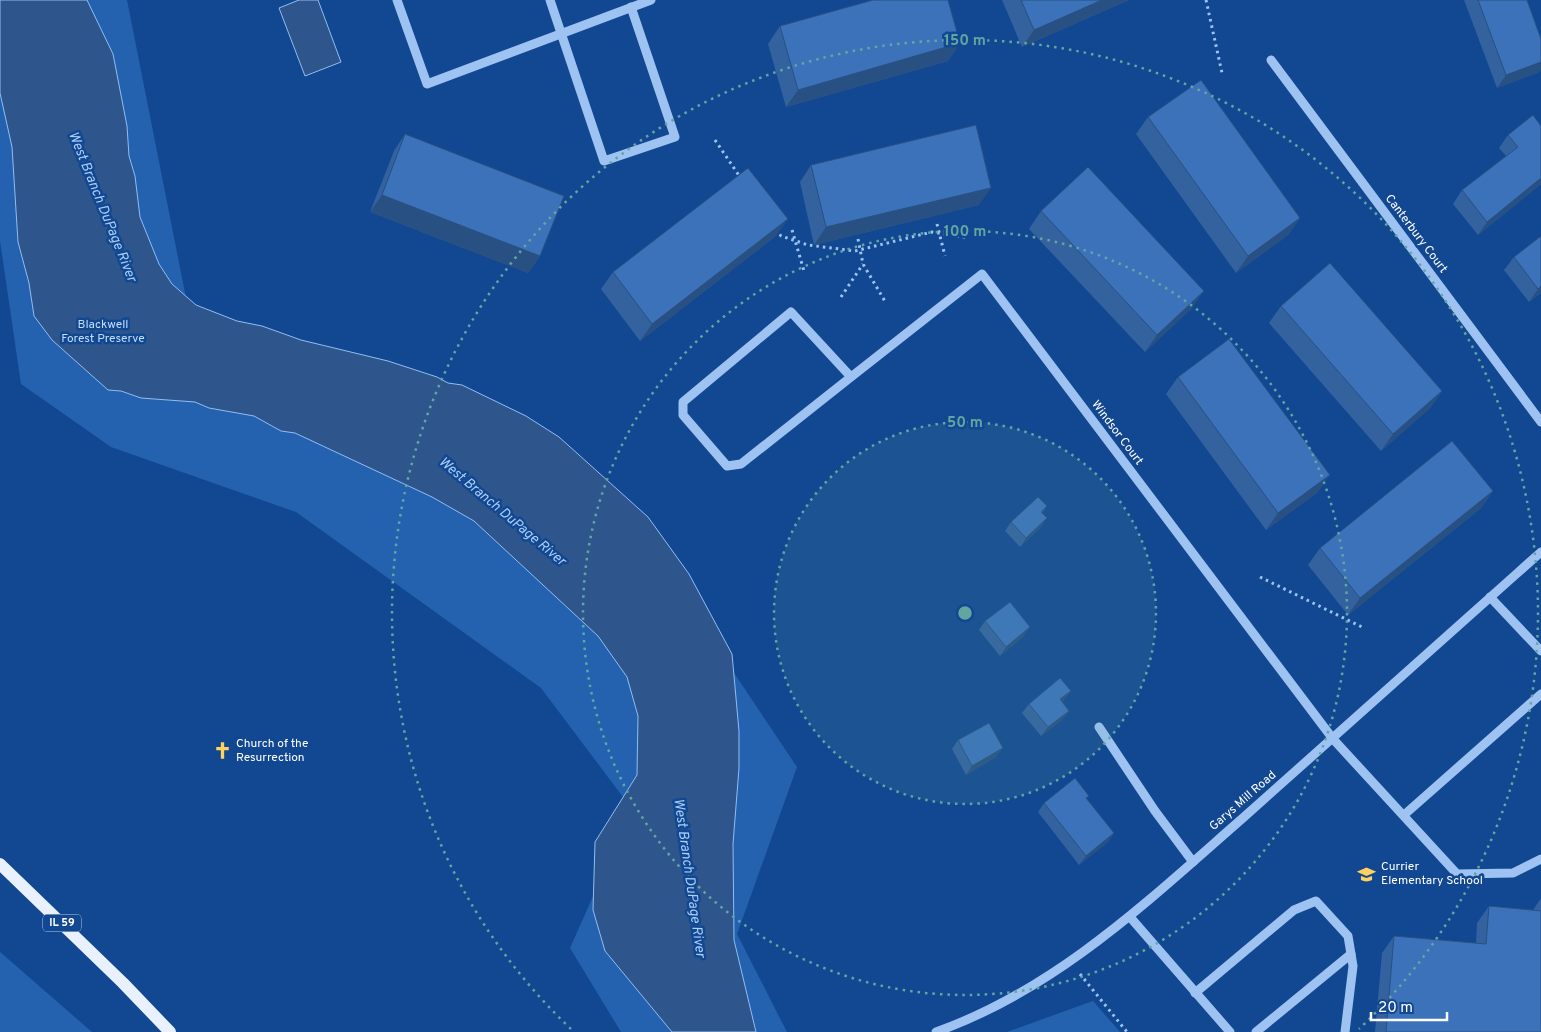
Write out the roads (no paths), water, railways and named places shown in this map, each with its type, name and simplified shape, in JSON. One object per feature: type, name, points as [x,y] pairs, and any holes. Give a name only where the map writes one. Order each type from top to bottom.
[{"type":"main road","name":"IL 59","points":[[0,864],[123,983],[170,1032]]},
{"type":"street","points":[[397,0],[427,84],[651,0]]},
{"type":"street","points":[[550,0],[604,161],[675,137],[631,7]]},
{"type":"street","name":"Canterbury Court","points":[[1271,60],[1541,422]]},
{"type":"street","name":"Windsor Court","points":[[851,377],[791,312],[683,402],[683,415],[727,466],[741,464],[982,274],[1333,739]]},
{"type":"street","name":"Garys Mill Road","points":[[936,1032],[960,1024],[1042,981],[1071,962],[1130,917],[1333,739],[1541,552]]},
{"type":"street","points":[[1490,597],[1541,651]]},
{"type":"street","points":[[1404,816],[1541,694]]},
{"type":"street","points":[[1099,727],[1150,803],[1193,862]]},
{"type":"street","points":[[1333,739],[1457,874],[1513,873],[1541,859]]},
{"type":"street","points":[[1195,993],[1294,910],[1316,901],[1348,936],[1353,966],[1345,1032]]},
{"type":"street","points":[[1130,917],[1230,1032]]},
{"type":"street","points":[[1256,1032],[1351,954]]},
{"type":"water","name":"Blackwell Forest Preserve","points":[[0,0],[87,0],[113,54],[127,126],[129,156],[135,176],[140,217],[159,264],[172,284],[196,305],[237,321],[262,326],[301,340],[388,361],[437,377],[448,383],[462,385],[526,416],[559,437],[648,517],[689,574],[732,654],[739,731],[739,768],[733,844],[734,940],[756,1032],[672,1032],[605,951],[593,910],[595,842],[637,775],[638,716],[627,677],[598,636],[474,521],[432,497],[295,433],[281,431],[254,416],[209,408],[195,402],[141,398],[121,391],[108,390],[52,340],[34,316],[29,283],[18,242],[12,147],[0,93]]},
{"type":"water","points":[[299,0],[318,0],[341,62],[305,76],[279,8]]},
{"type":"place","name":"Church of the Resurrection","points":[[222,751]]},
{"type":"place","name":"Currier Elementary School","points":[[1367,874]]},
{"type":"water label","name":"West Branch DuPage River","points":[[102,207]]},
{"type":"water label","name":"West Branch DuPage River","points":[[502,512]]},
{"type":"water label","name":"West Branch DuPage River","points":[[689,878]]}]
